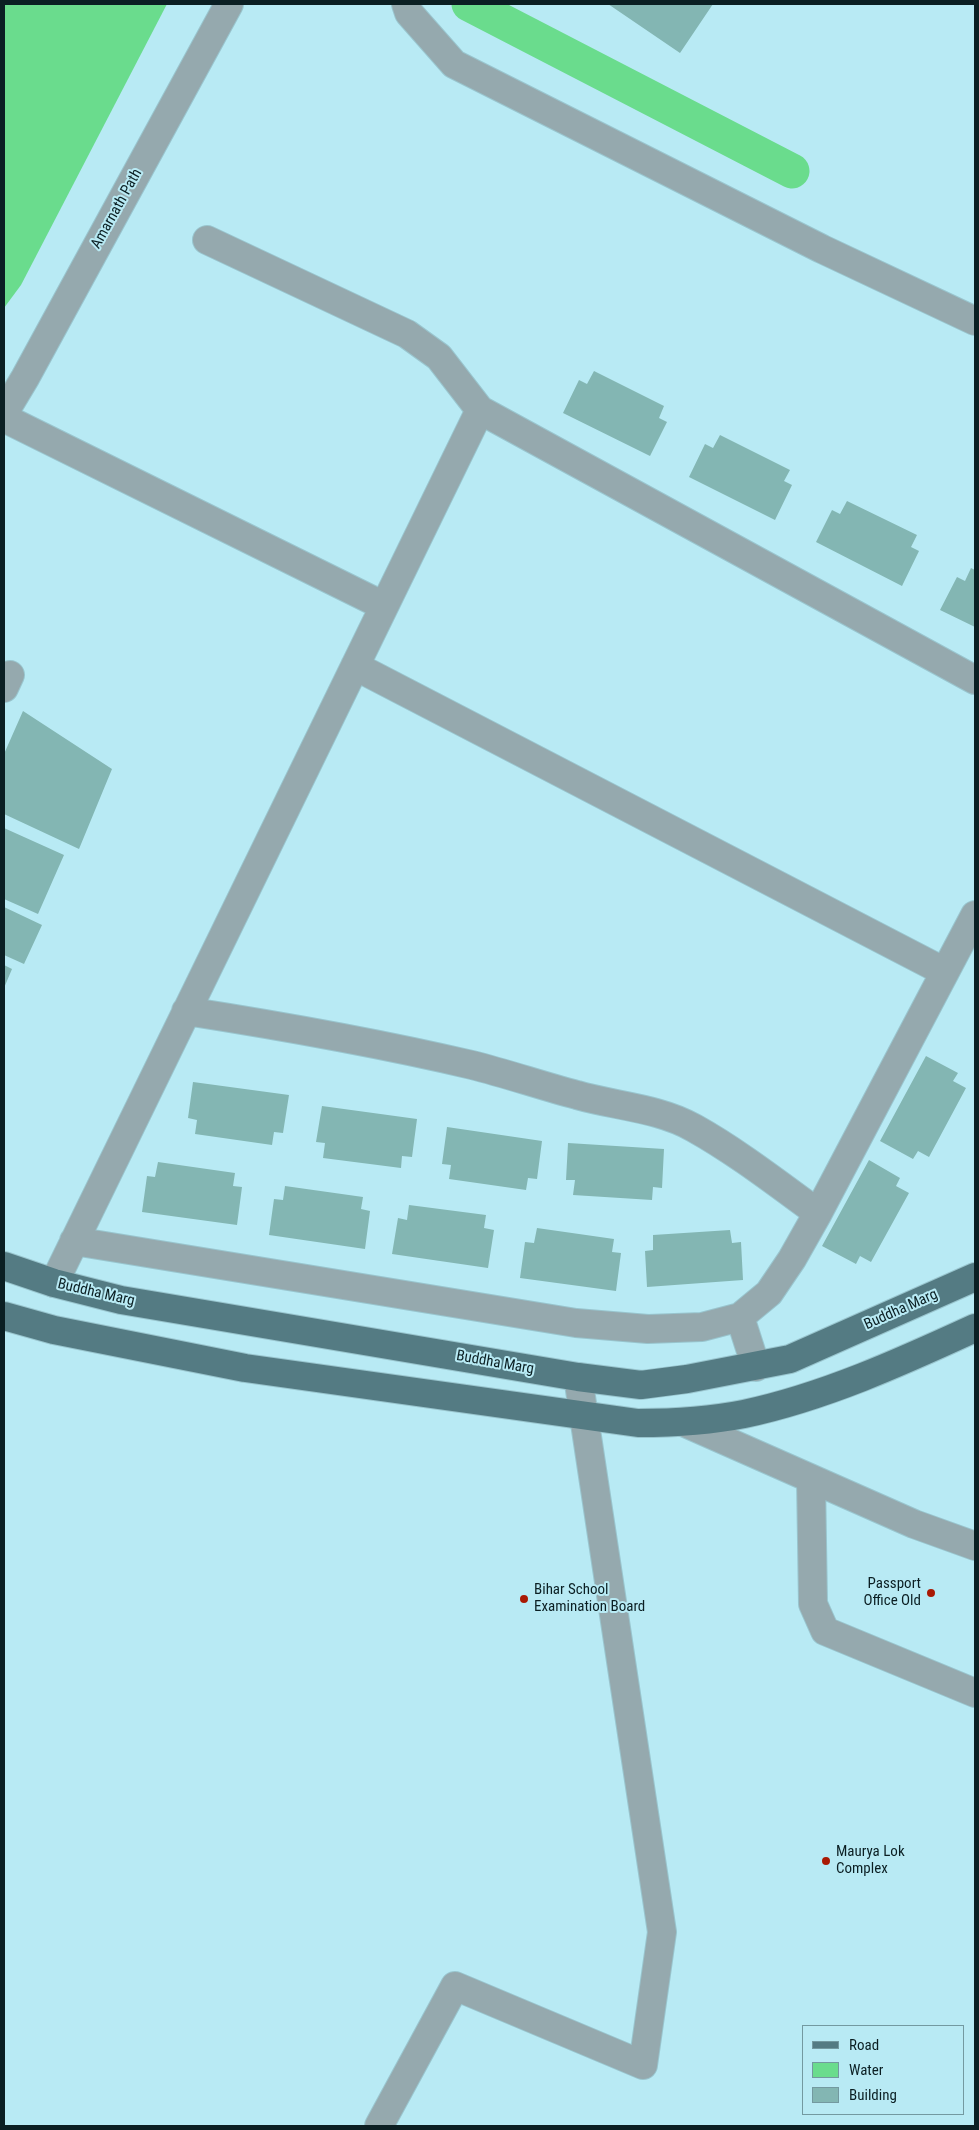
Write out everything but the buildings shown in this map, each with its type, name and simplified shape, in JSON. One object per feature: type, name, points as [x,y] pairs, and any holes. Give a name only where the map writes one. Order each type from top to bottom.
[{"type":"main road","name":"Buddha Marg","points":[[4,1266],[54,1283],[121,1300],[578,1377],[641,1385],[756,1367],[790,1359],[975,1277]]},
{"type":"main road","points":[[4,1316],[54,1330],[245,1368],[638,1423],[683,1422],[743,1414],[796,1400],[896,1364],[975,1328]]},
{"type":"street","name":"Amarnath Path","points":[[4,413],[25,378],[229,4]]},
{"type":"street","points":[[406,4],[409,13],[454,64],[822,249],[975,321]]},
{"type":"street","points":[[207,240],[407,334],[439,357],[480,410],[975,680]]},
{"type":"street","points":[[54,1283],[480,410]]},
{"type":"street","points":[[4,418],[384,606]]},
{"type":"street","points":[[355,666],[946,972]]},
{"type":"street","points":[[74,1241],[576,1323],[648,1329],[702,1327],[740,1317],[769,1292],[792,1259],[975,915]]},
{"type":"street","points":[[186,1011],[271,1024],[402,1049],[474,1065],[601,1102],[669,1117],[693,1127],[747,1162],[818,1213]]},
{"type":"street","points":[[740,1317],[756,1367]]},
{"type":"street","points":[[379,2126],[456,1986],[643,2065],[662,1932],[578,1377]]},
{"type":"street","points":[[683,1422],[914,1524],[975,1546]]},
{"type":"street","points":[[811,1479],[813,1604],[825,1631],[975,1693]]},
{"type":"water","points":[[4,4],[167,4],[21,285],[4,308]]},
{"type":"waterway","points":[[469,4],[792,171]]},
{"type":"place","name":"Passport Office Old","points":[[931,1593]]},
{"type":"place","name":"Bihar School Examination Board","points":[[524,1599]]},
{"type":"place","name":"Maurya Lok Complex","points":[[826,1861]]}]
